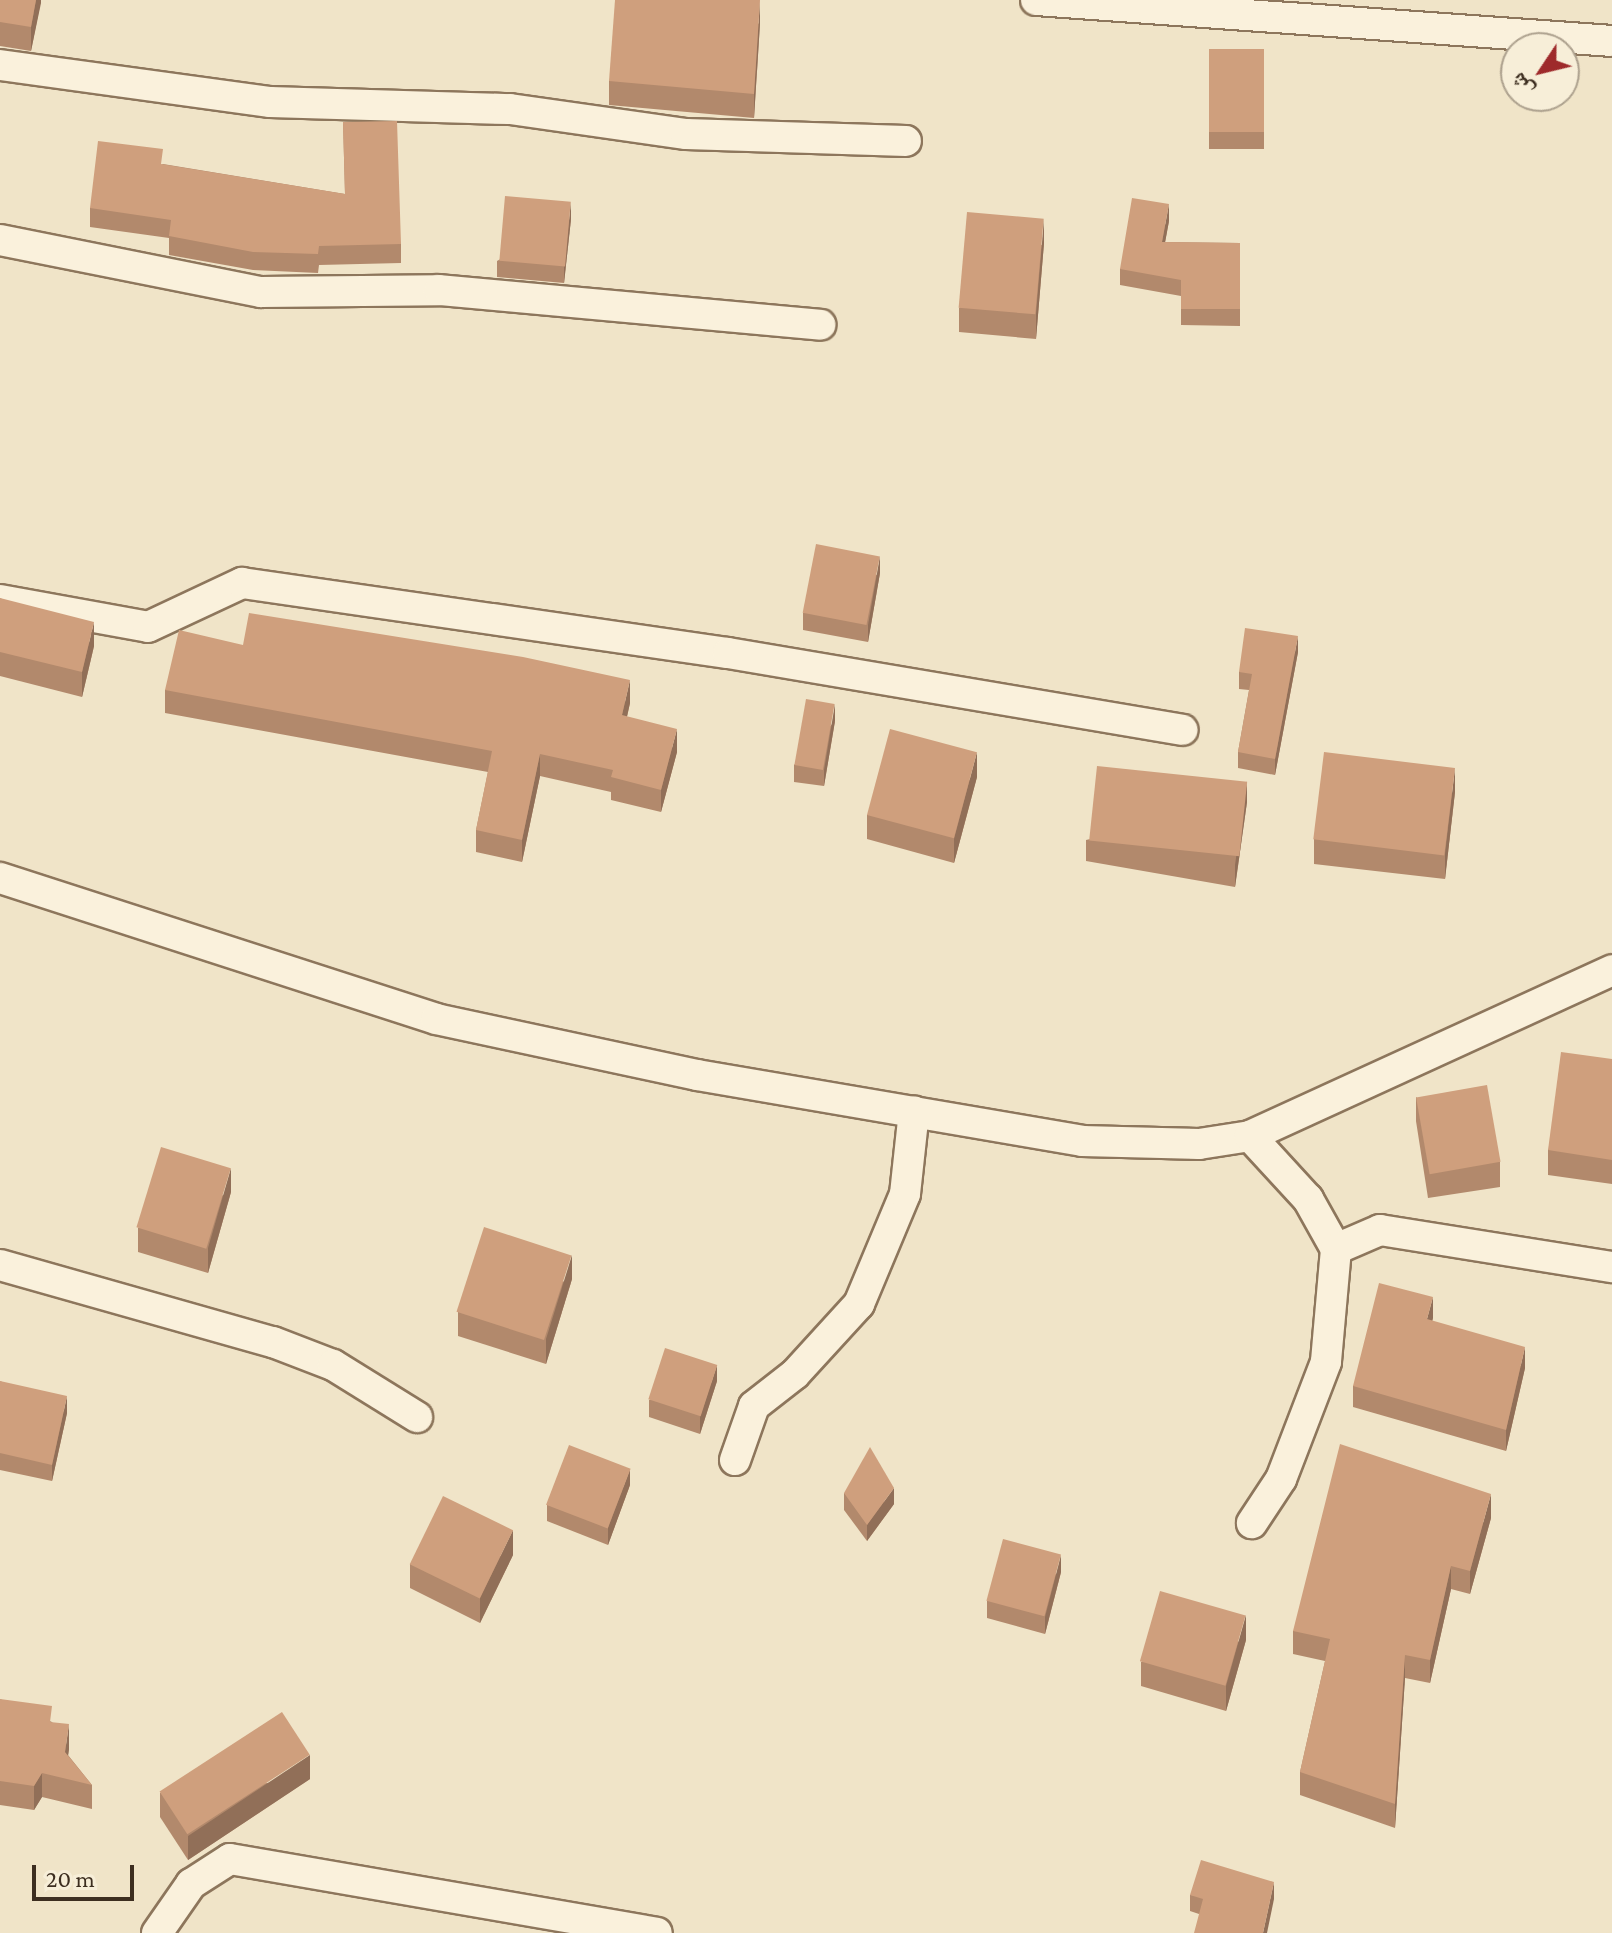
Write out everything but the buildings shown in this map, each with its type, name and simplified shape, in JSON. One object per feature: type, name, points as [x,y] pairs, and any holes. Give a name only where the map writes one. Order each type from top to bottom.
[{"type":"street","points":[[1036,0],[1612,41]]},
{"type":"street","points":[[0,65],[270,102],[510,109],[686,134],[906,141]]},
{"type":"street","points":[[0,240],[261,292],[439,290],[820,325]]},
{"type":"street","points":[[0,600],[148,627],[242,583],[728,653],[1183,730]]},
{"type":"street","points":[[0,878],[436,1019],[1082,1141],[1199,1144],[1250,1136],[1612,970]]},
{"type":"street","points":[[735,1460],[754,1406],[795,1374],[859,1304],[905,1194],[914,1111]]},
{"type":"street","points":[[1250,1136],[1308,1199],[1336,1249],[1326,1362],[1281,1479],[1252,1523]]},
{"type":"street","points":[[1336,1249],[1380,1230],[1612,1267]]},
{"type":"street","points":[[0,1265],[273,1342],[333,1365],[417,1417]]},
{"type":"street","points":[[157,1933],[191,1884],[230,1859],[657,1933]]}]
